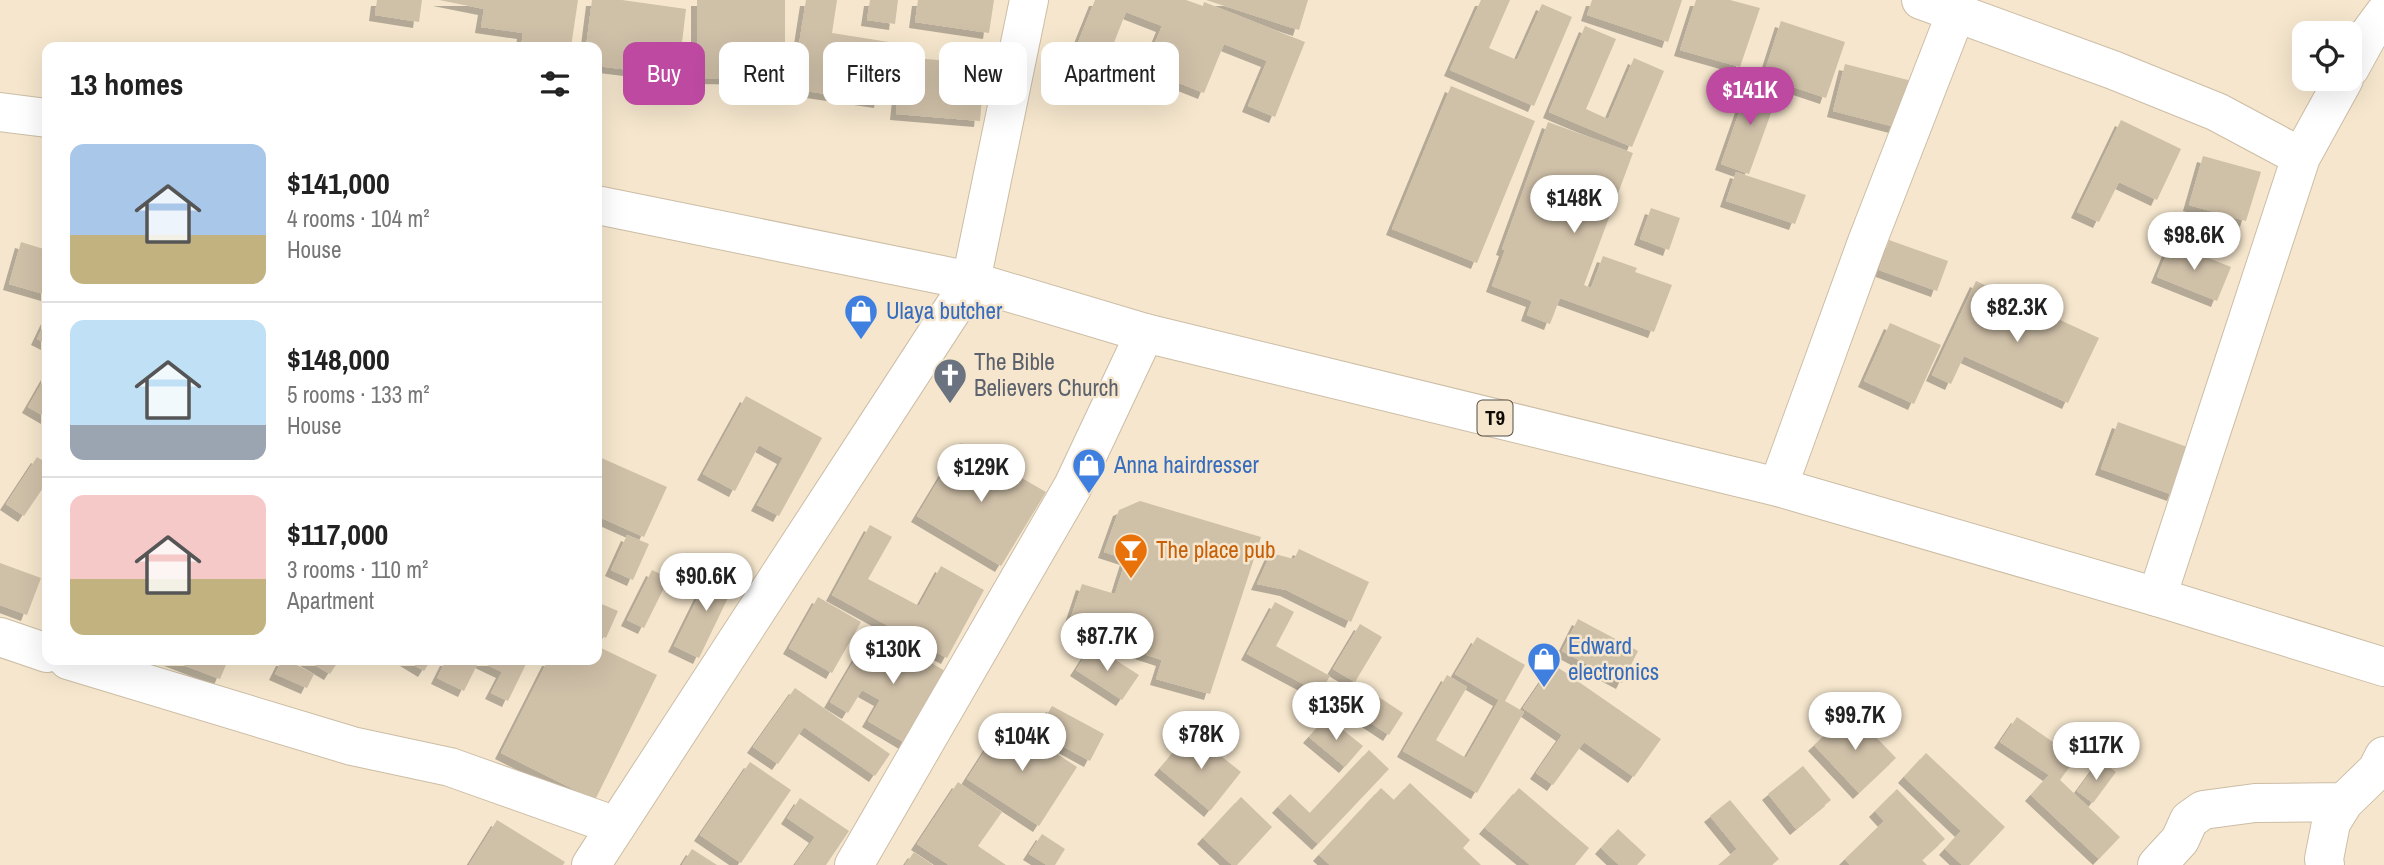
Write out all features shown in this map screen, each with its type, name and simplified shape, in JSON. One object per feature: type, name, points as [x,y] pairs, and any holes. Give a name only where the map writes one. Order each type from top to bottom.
[{"type":"main road","points":[[591,865],[971,281],[1029,0]]},
{"type":"main road","points":[[1779,487],[1867,242],[1939,6],[2217,111],[2301,157]]},
{"type":"main road","points":[[2362,46],[2384,14]]},
{"type":"main road","points":[[2157,597],[2301,157],[2337,91]]},
{"type":"main road","points":[[0,112],[42,117]]},
{"type":"main road","name":"T9","points":[[602,206],[971,281],[1145,332],[1779,487],[2157,597],[2384,667]]},
{"type":"main road","points":[[854,865],[1073,486],[1145,332]]},
{"type":"main road","points":[[0,637],[42,651]]},
{"type":"main road","points":[[85,665],[352,746],[450,767],[616,826]]},
{"type":"main road","points":[[2325,865],[2331,823],[2344,803],[2377,770],[2384,756]]},
{"type":"main road","points":[[2158,865],[2180,840],[2189,820],[2203,810],[2255,803],[2344,803]]},
{"type":"building","points":[[377,0],[422,0],[419,22],[375,15]]},
{"type":"building","points":[[439,0],[578,0],[572,42],[522,42],[523,33],[481,27],[484,9]]},
{"type":"building","points":[[592,0],[622,0],[686,9],[682,42],[623,42],[623,69],[602,67],[602,42],[587,42]]},
{"type":"building","points":[[697,0],[785,0],[785,42],[719,42],[719,78],[705,78],[705,42],[697,42]]},
{"type":"building","points":[[806,0],[837,0],[832,33],[889,42],[823,42],[823,94],[809,92],[809,42],[799,42]]},
{"type":"building","points":[[870,0],[898,0],[895,24],[867,20]]},
{"type":"building","points":[[918,0],[994,0],[989,33],[915,22]]},
{"type":"building","points":[[1095,0],[1186,0],[1203,6],[1204,2],[1305,42],[1275,117],[1248,106],[1267,61],[1224,44],[1204,93],[1179,83],[1179,42],[1155,42],[1162,26],[1126,12],[1114,42],[1078,42]]},
{"type":"building","points":[[1206,0],[1308,0],[1299,30]]},
{"type":"building","points":[[1481,0],[1510,0],[1489,48],[1517,60],[1542,4],[1572,17],[1534,106],[1450,70]]},
{"type":"building","points":[[1592,0],[1682,0],[1668,42],[1587,15]]},
{"type":"building","points":[[1696,0],[1730,0],[1760,8],[1740,67],[1680,50]]},
{"type":"building","points":[[1781,21],[1845,42],[1826,98],[1763,77]]},
{"type":"building","points":[[1585,26],[1616,39],[1586,109],[1608,119],[1634,58],[1664,71],[1632,147],[1549,112]]},
{"type":"building","points":[[925,59],[939,60],[939,105],[981,105],[980,121],[896,114],[897,105],[925,105]]},
{"type":"building","points":[[1845,64],[1912,81],[1899,128],[1833,111]]},
{"type":"building","points":[[1750,81],[1779,91],[1749,174],[1721,164]]},
{"type":"building","points":[[1451,86],[1535,121],[1477,263],[1392,229]]},
{"type":"building","points":[[2121,120],[2181,149],[2157,200],[2119,182],[2099,222],[2077,212]]},
{"type":"building","points":[[1548,122],[1633,153],[1584,285],[1591,288],[1603,256],[1637,268],[1635,272],[1672,285],[1654,332],[1560,298],[1550,324],[1527,315],[1532,301],[1492,286],[1505,250],[1502,249]]},
{"type":"building","points":[[2203,156],[2261,172],[2246,221],[2189,205]]},
{"type":"building","points":[[1736,172],[1806,195],[1795,224],[1726,201]]},
{"type":"building","points":[[1651,208],[1680,218],[1669,250],[1640,239]]},
{"type":"building","points":[[1889,240],[1948,261],[1937,291],[1879,270]]},
{"type":"building","points":[[21,242],[42,248],[42,294],[9,284]]},
{"type":"building","points":[[2171,243],[2231,267],[2217,301],[2157,277]]},
{"type":"building","points":[[1976,281],[2099,338],[2068,403],[1964,356],[1951,384],[1932,375]]},
{"type":"building","points":[[1890,323],[1941,345],[1914,404],[1864,381]]},
{"type":"building","points":[[42,328],[42,342],[37,339]]},
{"type":"building","points":[[42,383],[42,415],[28,407]]},
{"type":"building","points":[[746,396],[822,438],[779,516],[757,505],[783,458],[759,445],[735,491],[703,474]]},
{"type":"building","points":[[2118,422],[2190,448],[2173,495],[2101,469]]},
{"type":"building","points":[[961,443],[1046,492],[1001,566],[917,516]]},
{"type":"building","points":[[37,457],[42,460],[42,489],[24,516],[6,504]]},
{"type":"building","points":[[602,458],[667,487],[644,537],[602,518]]},
{"type":"building","points":[[1140,501],[1261,537],[1210,694],[1156,679],[1162,660],[1067,629],[1082,584],[1115,594],[1126,559],[1104,552],[1119,510]]},
{"type":"building","points":[[870,525],[892,537],[868,579],[919,606],[941,566],[984,590],[947,658],[832,595]]},
{"type":"building","points":[[627,535],[649,544],[633,580],[611,570]]},
{"type":"building","points":[[1299,549],[1369,582],[1351,622],[1286,590],[1257,584],[1271,553],[1294,559]]},
{"type":"building","points":[[0,563],[41,578],[27,615],[0,605]]},
{"type":"building","points":[[713,567],[737,579],[699,658],[674,646]]},
{"type":"building","points":[[652,570],[669,578],[644,628],[627,620]]},
{"type":"building","points":[[818,597],[861,622],[832,673],[789,648]]},
{"type":"building","points":[[1275,602],[1294,612],[1276,646],[1330,676],[1320,693],[1247,654]]},
{"type":"building","points":[[602,604],[618,611],[606,638],[602,636]]},
{"type":"building","points":[[1578,619],[1638,651],[1622,683],[1562,651]]},
{"type":"building","points":[[1360,624],[1382,637],[1355,682],[1333,669]]},
{"type":"building","points":[[873,629],[952,675],[910,746],[868,721],[880,700],[862,690],[848,713],[830,702]]},
{"type":"building","points":[[1477,637],[1525,665],[1505,701],[1524,712],[1477,793],[1403,751],[1447,675],[1467,687],[1436,740],[1466,758],[1499,700],[1455,674]]},
{"type":"building","points":[[1092,645],[1139,675],[1122,700],[1076,670]]},
{"type":"building","points":[[602,648],[657,675],[595,800],[501,753],[545,665],[602,665]]},
{"type":"building","points":[[1553,664],[1661,739],[1634,777],[1584,742],[1553,785],[1536,773],[1562,735],[1523,708]]},
{"type":"building","points":[[183,665],[226,665],[220,679]]},
{"type":"building","points":[[280,665],[297,665],[314,674],[307,688],[275,674]]},
{"type":"building","points":[[315,665],[336,665],[330,674]]},
{"type":"building","points":[[414,665],[428,665],[424,671]]},
{"type":"building","points":[[444,665],[477,665],[464,691],[437,678]]},
{"type":"building","points":[[487,665],[526,665],[508,701],[491,693],[502,672]]},
{"type":"building","points":[[1362,686],[1403,713],[1389,735],[1348,708]]},
{"type":"building","points":[[795,688],[890,754],[875,776],[804,727],[778,764],[753,747]]},
{"type":"building","points":[[1052,706],[1104,734],[1090,761],[1037,732]]},
{"type":"building","points":[[1851,711],[1896,758],[1859,793],[1814,745]]},
{"type":"building","points":[[1327,717],[1363,746],[1345,767],[1309,737]]},
{"type":"building","points":[[2017,717],[2076,758],[2060,780],[2120,837],[2099,859],[2031,795],[2049,775],[2000,742]]},
{"type":"building","points":[[1005,720],[1077,767],[1039,826],[967,779]]},
{"type":"building","points":[[1191,732],[1241,772],[1210,811],[1160,769]]},
{"type":"building","points":[[1369,750],[1389,769],[1318,844],[1278,807],[1290,794],[1310,813]]},
{"type":"building","points":[[1926,753],[2005,827],[1969,865],[1962,865],[1945,849],[1961,831],[1904,777]]},
{"type":"building","points":[[2100,760],[2116,772],[2093,803],[2077,791]]},
{"type":"building","points":[[750,762],[791,790],[741,863],[700,835]]},
{"type":"building","points":[[1803,766],[1831,800],[1796,829],[1768,794]]},
{"type":"building","points":[[958,782],[1002,812],[978,846],[1006,865],[949,865],[917,844]]},
{"type":"building","points":[[1410,783],[1470,840],[1463,848],[1481,865],[1330,865],[1319,855],[1381,788],[1394,800]]},
{"type":"building","points":[[1519,788],[1589,848],[1575,865],[1530,865],[1485,828]]},
{"type":"building","points":[[1897,789],[1945,839],[1922,860],[1927,865],[1850,865],[1845,859],[1884,821],[1875,811]]},
{"type":"building","points":[[1241,797],[1272,827],[1237,865],[1232,865],[1203,838]]},
{"type":"building","points":[[800,798],[849,831],[826,865],[795,865],[815,837],[787,818]]},
{"type":"building","points":[[1730,800],[1779,859],[1772,865],[1718,865],[1737,849],[1710,816]]},
{"type":"building","points":[[497,820],[565,862],[563,865],[469,865]]},
{"type":"building","points":[[1618,829],[1646,855],[1637,865],[1619,865],[1601,848]]},
{"type":"building","points":[[1042,834],[1065,849],[1055,865],[1047,865],[1029,854]]},
{"type":"building","points":[[692,849],[717,865],[682,865]]},
{"type":"building","points":[[914,852],[933,865],[905,865]]},
{"type":"place","name":"Ulaya butcher","points":[[861,341]]},
{"type":"place","name":"The Bible Believers Church","points":[[950,405]]},
{"type":"place","name":"Anna hairdresser","points":[[1089,495]]},
{"type":"place","name":"The place pub","points":[[1131,580]]},
{"type":"place","name":"Edward electronics","points":[[1544,689]]}]
